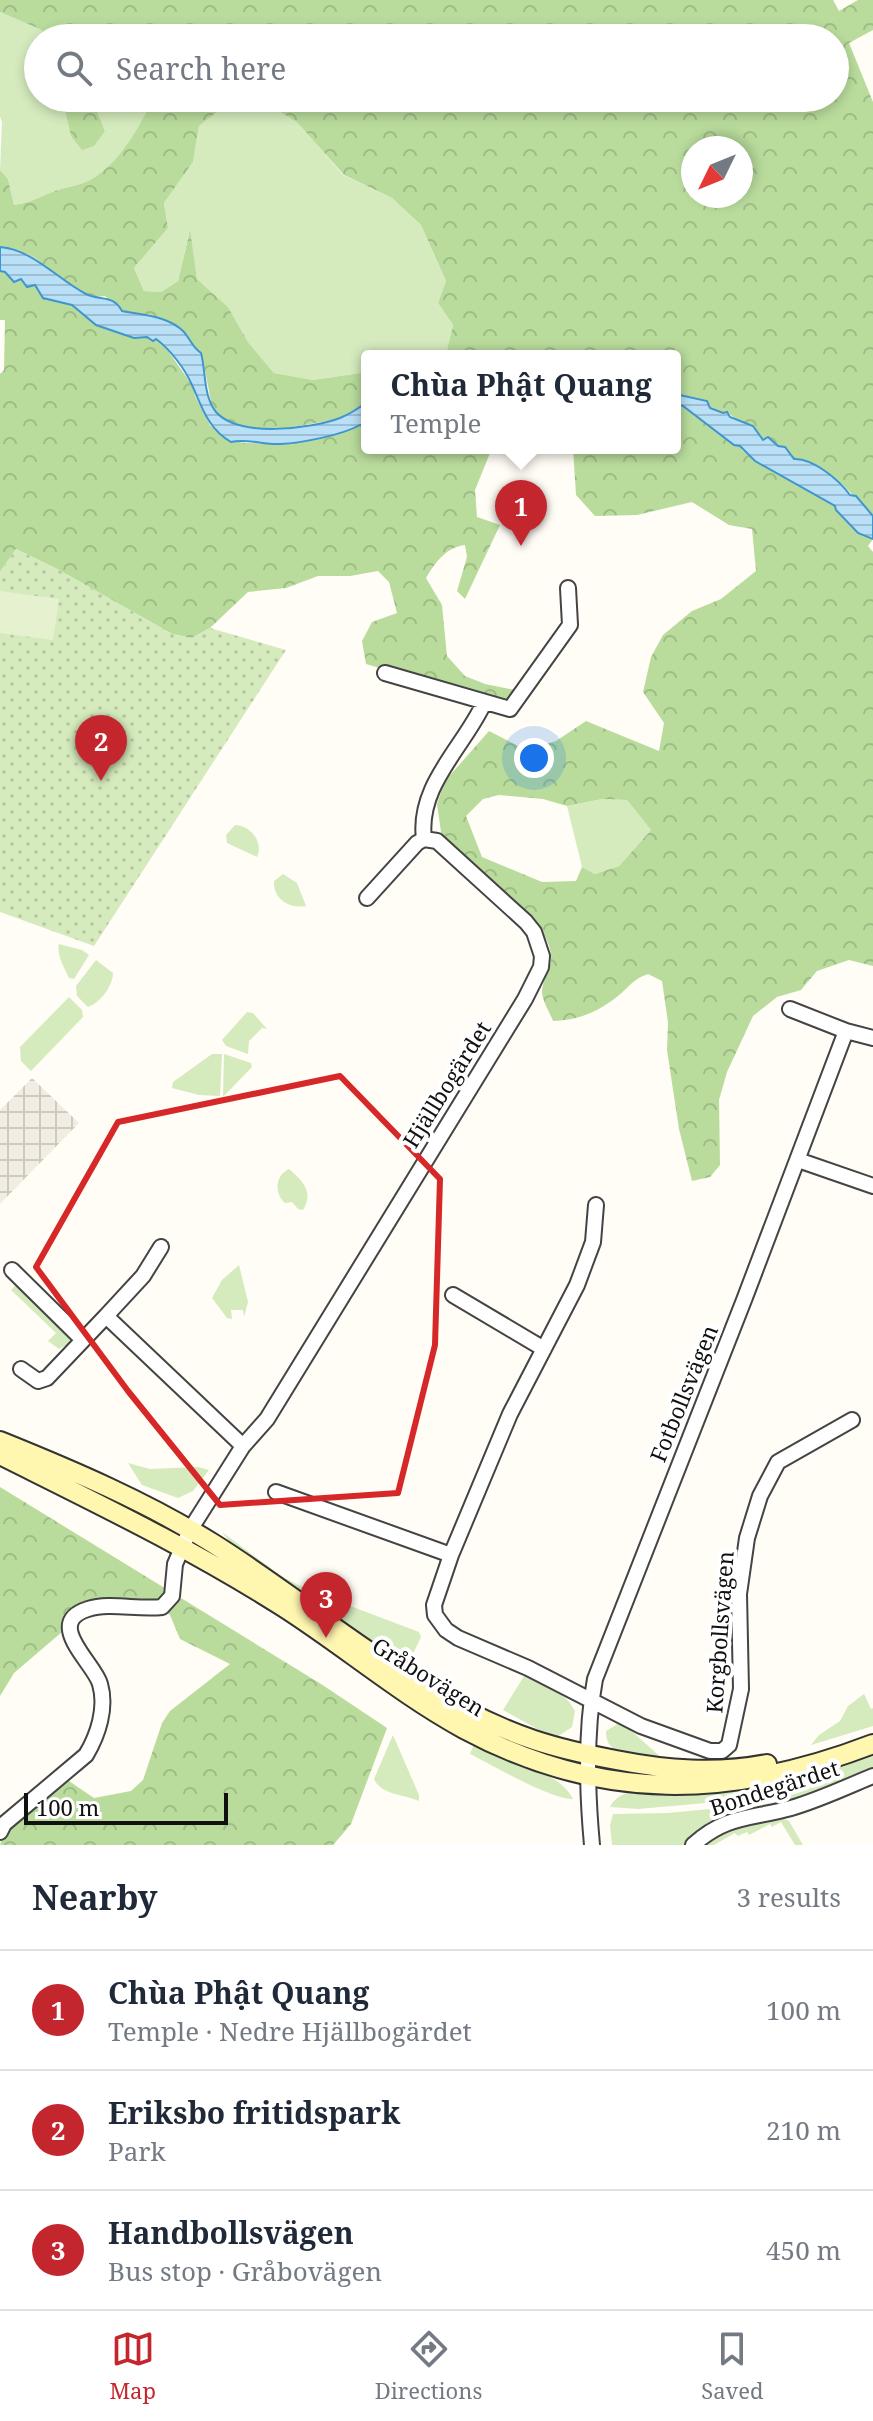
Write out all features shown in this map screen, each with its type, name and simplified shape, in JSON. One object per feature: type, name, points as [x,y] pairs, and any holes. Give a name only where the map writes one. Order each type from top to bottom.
[{"type":"main road","name":"Gråbovägen","points":[[0,1441],[118,1493],[463,1728],[546,1765],[633,1785],[741,1781],[800,1770],[873,1744]]},
{"type":"main road","name":"Gråbovägen","points":[[0,1455],[185,1538],[438,1695],[516,1733],[590,1755],[658,1768],[720,1771],[804,1757],[873,1734]]},
{"type":"street","points":[[385,673],[510,709],[570,625],[568,588]]},
{"type":"street","points":[[367,898],[424,839],[422,815],[434,783],[484,703]]},
{"type":"street","name":"Hjällbogärdet","points":[[185,1538],[243,1446],[267,1419],[525,999],[541,967],[539,944],[526,922],[437,841],[424,839]]},
{"type":"street","points":[[790,1009],[873,1038]]},
{"type":"street","name":"Fotbollsvägen","points":[[592,1845],[589,1776],[591,1701],[595,1679],[846,1031]]},
{"type":"street","points":[[798,1160],[873,1186]]},
{"type":"street","points":[[591,1701],[528,1668],[458,1638],[439,1623],[434,1605],[451,1555],[510,1414],[577,1285],[593,1242],[596,1205]]},
{"type":"street","points":[[21,1369],[38,1381],[47,1378],[143,1276],[161,1247]]},
{"type":"street","points":[[12,1270],[83,1340]]},
{"type":"street","points":[[453,1295],[544,1349]]},
{"type":"street","points":[[106,1316],[243,1446]]},
{"type":"street","name":"Korgbollsvägen","points":[[591,1701],[664,1737],[698,1748],[722,1751],[729,1745],[741,1689],[739,1594],[747,1538],[760,1496],[778,1462],[852,1420]]},
{"type":"street","points":[[276,1492],[451,1555]]},
{"type":"street","points":[[0,1832],[4,1824],[86,1755],[93,1744],[102,1708],[101,1686],[71,1638],[71,1623],[78,1614],[91,1608],[162,1607],[172,1596],[175,1564],[185,1538]]},
{"type":"street","name":"Bondegärdet","points":[[693,1845],[718,1826],[740,1818],[791,1808],[873,1776]]},
{"type":"highlighted area","points":[[340,1076],[440,1179],[435,1345],[398,1493],[220,1505],[128,1391],[36,1267],[118,1122]]},
{"type":"green space","points":[[0,0],[833,0],[839,11],[858,0],[873,0],[873,30],[849,43],[849,24],[28,24],[0,12]]},
{"type":"green space","points":[[0,12],[29,24],[24,24],[24,112],[65,112],[71,135],[105,131],[98,112],[146,112],[126,146],[102,172],[82,183],[14,205],[8,179],[0,170]]},
{"type":"green space","points":[[849,43],[873,102],[873,516],[842,484],[794,459],[768,437],[763,440],[727,412],[723,414],[710,408],[707,401],[681,395],[681,350],[447,350],[453,325],[438,303],[446,281],[421,225],[392,198],[344,175],[297,122],[281,112],[849,112]]},
{"type":"green space","points":[[65,112],[98,112],[105,131],[94,146],[82,150],[71,136]]},
{"type":"green space","points":[[146,112],[217,112],[199,126],[193,162],[164,203],[168,228],[134,268],[144,291],[161,292],[178,281],[190,230],[197,279],[228,307],[248,342],[274,373],[313,380],[361,373],[361,406],[339,419],[271,430],[226,420],[215,411],[204,365],[187,334],[159,320],[122,311],[105,296],[85,294],[31,256],[0,247],[0,170],[8,179],[14,205],[29,202],[87,181],[102,172],[126,146]]},
{"type":"green space","points":[[217,112],[282,112],[297,121],[343,175],[392,198],[421,225],[446,281],[438,303],[453,325],[447,350],[361,350],[361,373],[313,380],[274,373],[248,342],[228,307],[197,279],[189,233],[178,281],[161,292],[144,291],[134,268],[168,228],[164,203],[193,162],[199,126]]},
{"type":"green space","points":[[0,271],[35,285],[44,298],[72,305],[96,325],[134,338],[156,339],[164,345],[192,385],[210,425],[224,438],[244,443],[279,444],[361,426],[361,454],[490,454],[475,490],[477,517],[500,525],[465,599],[457,591],[467,557],[465,545],[447,552],[426,578],[442,605],[447,656],[465,676],[515,690],[509,701],[462,692],[366,664],[362,641],[372,622],[397,613],[389,582],[378,571],[350,576],[318,576],[286,588],[248,592],[210,628],[192,638],[172,634],[16,549],[0,572],[0,374],[4,370],[5,320],[0,320]]},
{"type":"green space","points":[[681,406],[734,445],[740,445],[755,461],[835,506],[873,539],[868,546],[873,552],[873,966],[849,960],[817,971],[801,990],[777,997],[753,1016],[727,1072],[719,1100],[720,1165],[710,1177],[692,1181],[679,1129],[667,1050],[668,1022],[662,981],[648,974],[596,1011],[553,1021],[542,992],[551,960],[547,941],[537,925],[507,893],[442,839],[437,804],[445,781],[489,731],[526,750],[556,741],[586,721],[659,751],[664,723],[643,692],[651,657],[663,635],[692,611],[721,599],[756,571],[752,529],[729,525],[692,502],[637,515],[595,516],[576,495],[573,454],[681,454]],"holes":[[[499,795],[543,799],[567,806],[602,799],[627,800],[651,830],[619,866],[595,874],[582,867],[576,881],[542,882],[482,857],[466,816],[483,799]]]},
{"type":"green space","points":[[16,549],[172,634],[192,638],[210,628],[286,650],[94,946],[0,912],[0,572]]},
{"type":"green space","points":[[0,591],[59,599],[53,640],[0,633]]},
{"type":"green space","points":[[602,799],[627,800],[651,830],[619,866],[595,874],[582,867],[567,806]]},
{"type":"green space","points":[[235,825],[246,828],[254,835],[259,846],[257,857],[227,843],[226,835]]},
{"type":"green space","points":[[283,874],[297,883],[306,906],[288,904],[279,898],[274,881]]},
{"type":"green space","points":[[59,944],[89,955],[74,979],[69,978],[63,966]]},
{"type":"green space","points":[[96,960],[113,973],[101,998],[88,1007],[77,996],[76,986]]},
{"type":"green space","points":[[69,997],[82,1010],[83,1017],[31,1071],[21,1061],[20,1047]]},
{"type":"green space","points":[[247,1012],[253,1013],[267,1029],[262,1028],[249,1041],[248,1054],[226,1046],[222,1040]]},
{"type":"green space","points":[[212,1054],[222,1054],[220,1096],[199,1095],[172,1088],[173,1082]]},
{"type":"green space","points":[[224,1054],[251,1063],[252,1067],[223,1097]]},
{"type":"green space","points":[[289,1169],[307,1192],[303,1210],[292,1202],[285,1203],[279,1195],[279,1180]]},
{"type":"green space","points":[[239,1265],[248,1302],[244,1317],[243,1310],[231,1310],[232,1319],[227,1318],[212,1298],[222,1280]]},
{"type":"green space","points":[[19,1286],[72,1338],[70,1343],[59,1349],[48,1341],[56,1333],[11,1290]]},
{"type":"green space","points":[[128,1463],[150,1469],[198,1467],[209,1470],[193,1491],[178,1498],[142,1485]]},
{"type":"green space","points":[[0,1487],[321,1684],[387,1728],[351,1824],[333,1845],[0,1845],[5,1829],[66,1779],[94,1798],[131,1791],[143,1780],[162,1723],[170,1711],[230,1664],[180,1639],[170,1615],[152,1601],[83,1614],[14,1673],[0,1696]]},
{"type":"green space","points":[[222,1532],[281,1576],[308,1590],[419,1632],[421,1637],[407,1667],[233,1546]]},
{"type":"green space","points":[[524,1676],[566,1698],[575,1711],[572,1727],[552,1737],[503,1710]]},
{"type":"green space","points":[[864,1694],[873,1708],[873,1726],[811,1745],[819,1735],[840,1721],[848,1706]]},
{"type":"green space","points":[[619,1723],[664,1760],[619,1752],[613,1748],[607,1741],[606,1731]]},
{"type":"green space","points":[[393,1735],[419,1801],[387,1791],[374,1779]]},
{"type":"green space","points":[[475,1742],[543,1773],[566,1789],[573,1799],[537,1788],[470,1754]]},
{"type":"green space","points":[[873,1752],[873,1768],[790,1800],[751,1799],[638,1809],[610,1807],[616,1799],[633,1792],[710,1792],[758,1786],[804,1775]]},
{"type":"green space","points":[[776,1805],[713,1822],[685,1845],[612,1845],[610,1825],[613,1814],[668,1813]]},
{"type":"green space","points":[[782,1818],[789,1821],[803,1845],[795,1845],[781,1822],[749,1835],[747,1832],[738,1836],[735,1833],[714,1845],[701,1845],[718,1832]]},
{"type":"shaded area","points":[[32,1078],[79,1123],[0,1204],[0,1110]]},
{"type":"water","points":[[0,247],[12,249],[35,259],[86,294],[115,302],[122,311],[155,317],[178,327],[201,353],[209,399],[216,412],[227,420],[258,428],[294,428],[340,418],[361,406],[361,425],[333,435],[289,443],[231,442],[211,424],[185,372],[156,339],[134,338],[96,325],[72,305],[43,298],[35,285],[27,287],[21,279],[14,282],[0,271]]},
{"type":"water","points":[[681,395],[707,401],[710,408],[727,412],[730,417],[753,426],[763,440],[768,437],[778,446],[785,447],[794,459],[809,462],[825,471],[850,495],[856,496],[873,516],[873,539],[858,533],[835,506],[755,461],[740,446],[734,445],[683,406]]},
{"type":"place","name":"Chùa Phật Quang","points":[[521,546]]},
{"type":"place","name":"Eriksbo fritidspark","points":[[101,781]]},
{"type":"place","name":"Handbollsvägen","points":[[326,1638]]}]
